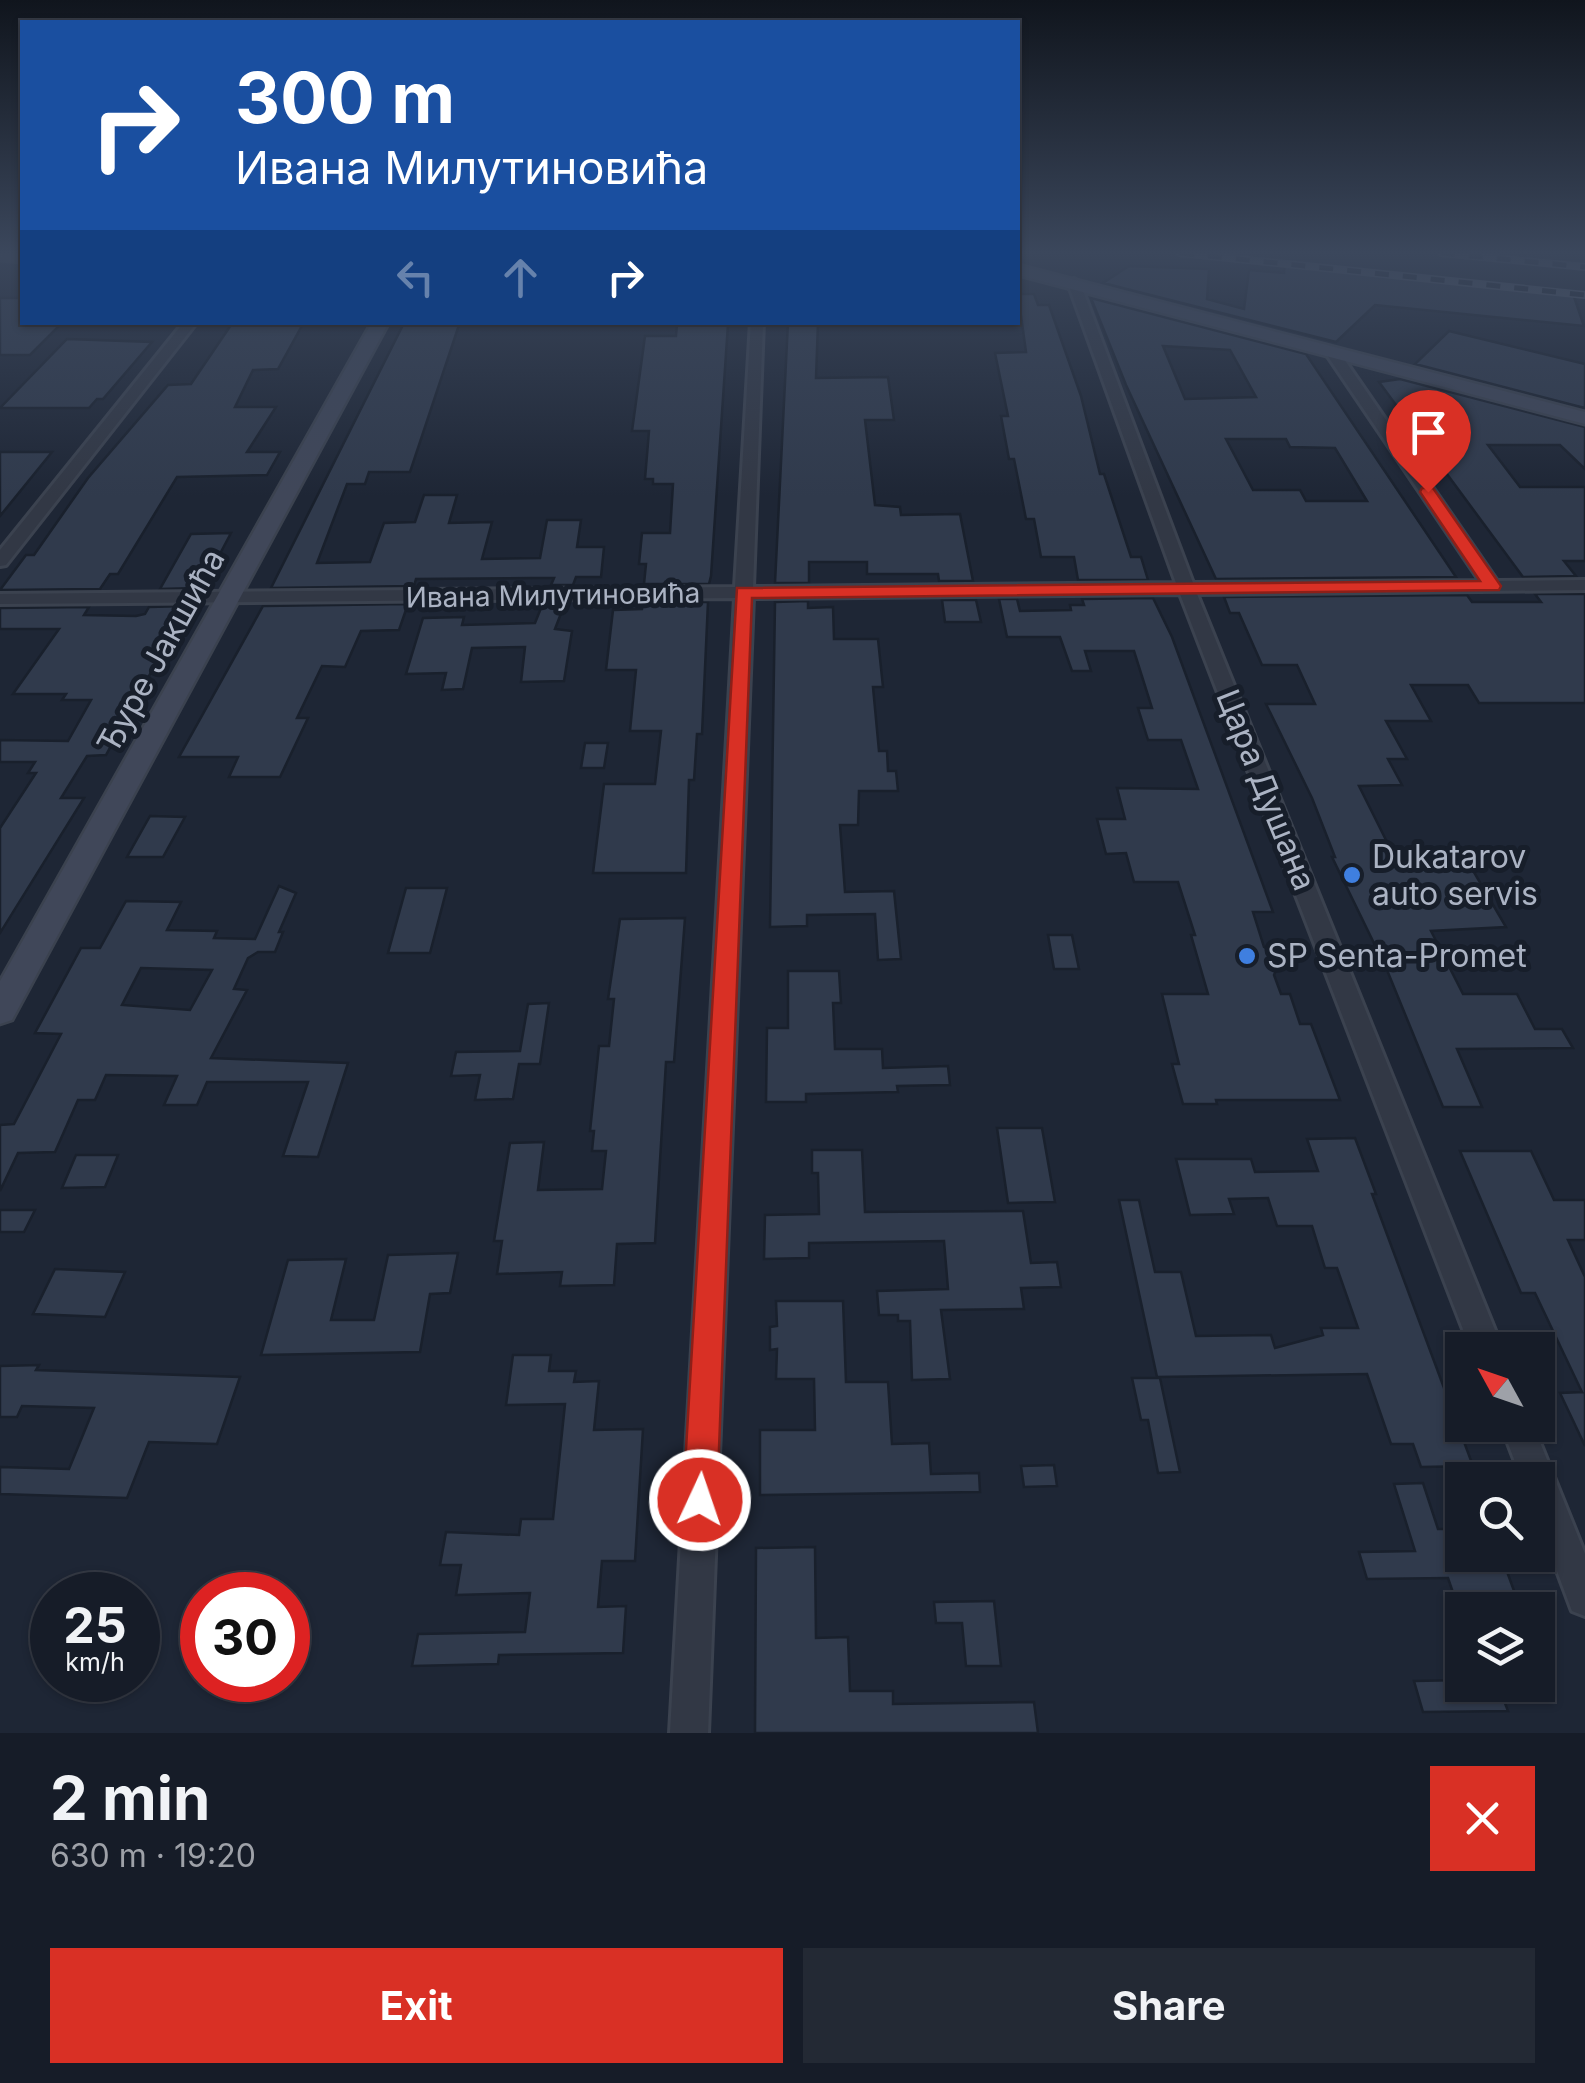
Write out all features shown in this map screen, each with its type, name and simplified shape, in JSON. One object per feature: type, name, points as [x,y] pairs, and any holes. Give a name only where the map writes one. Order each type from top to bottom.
[{"type":"main road","name":"Ђуре Јакшића","points":[[0,1011],[374,334]]},
{"type":"main road","points":[[1264,334],[1585,418]]},
{"type":"street","points":[[0,561],[182,334]]},
{"type":"street","points":[[689,1733],[756,334]]},
{"type":"street","name":"Цара Душана","points":[[1093,334],[1187,590],[1480,1332]]},
{"type":"street","points":[[1332,352],[1492,586]]},
{"type":"street","name":"Ивана Милутиновића","points":[[0,599],[1585,585]]},
{"type":"street","points":[[1523,1442],[1585,1598]]},
{"type":"building","points":[[0,334],[51,334],[30,355],[0,355]]},
{"type":"building","points":[[225,334],[297,334],[278,369],[253,370],[235,407],[276,407],[247,452],[280,452],[267,475],[177,477],[118,574],[110,574],[100,589],[0,590],[26,555],[34,555],[88,478],[168,385],[191,384]]},
{"type":"building","points":[[399,334],[456,334],[410,472],[369,472],[365,484],[347,484],[317,563],[370,562],[384,523],[415,522],[424,495],[457,495],[449,523],[492,522],[482,559],[540,558],[547,520],[581,520],[577,547],[604,547],[601,577],[576,577],[573,585],[551,585],[554,578],[416,579],[414,586],[271,588]]},
{"type":"building","points":[[727,334],[709,584],[644,584],[646,564],[639,564],[642,533],[670,533],[673,484],[653,484],[653,479],[645,479],[649,431],[632,431],[645,336]]},
{"type":"building","points":[[787,334],[818,334],[816,378],[888,377],[894,420],[865,420],[875,505],[900,507],[901,515],[960,514],[973,581],[939,581],[938,574],[867,574],[867,562],[809,562],[809,583],[775,583]]},
{"type":"building","points":[[1023,334],[1059,334],[1081,396],[1100,474],[1104,474],[1131,557],[1141,557],[1148,580],[1078,580],[1074,557],[1041,557],[1034,519],[1026,519],[1014,459],[1009,459],[1001,416],[1008,416],[995,353],[1026,352]]},
{"type":"building","points":[[1105,334],[1229,334],[1306,354],[1456,577],[1216,579]],"holes":[[[1163,346],[1230,350],[1256,397],[1185,399]],[[1226,439],[1286,439],[1290,447],[1335,448],[1367,501],[1306,501],[1300,490],[1253,490]]]},
{"type":"building","points":[[1304,334],[1345,334],[1336,342]]},
{"type":"building","points":[[1446,334],[1461,334],[1585,364],[1585,408],[1415,364]]},
{"type":"building","points":[[67,339],[152,342],[103,399],[97,399],[89,408],[0,408]]},
{"type":"building","points":[[1400,379],[1585,427],[1585,469],[1560,445],[1488,445],[1520,487],[1585,487],[1585,561],[1564,561],[1576,576],[1523,577],[1379,382]]},
{"type":"building","points":[[0,452],[52,452],[0,516]]},
{"type":"building","points":[[231,533],[205,582],[197,588],[160,589],[191,534]]},
{"type":"building","points":[[1535,594],[1585,594],[1585,703],[1479,703],[1468,685],[1411,685],[1431,721],[1386,721],[1407,759],[1388,759],[1402,785],[1359,786],[1394,856],[1464,855],[1506,927],[1431,931],[1463,994],[1517,994],[1535,1029],[1562,1029],[1573,1048],[1457,1049],[1482,1107],[1443,1107],[1387,970],[1332,857],[1312,798],[1266,704],[1315,704],[1297,665],[1262,665],[1239,613],[1230,613],[1224,597],[1467,595],[1472,602],[1541,602]]},
{"type":"building","points":[[1153,598],[1172,637],[1273,912],[1253,912],[1264,947],[1281,957],[1274,975],[1281,994],[1290,994],[1300,1024],[1311,1024],[1340,1100],[1216,1100],[1217,1104],[1183,1104],[1172,1064],[1179,1064],[1162,994],[1208,994],[1191,935],[1195,935],[1178,882],[1134,882],[1126,853],[1106,854],[1097,819],[1125,819],[1117,788],[1198,789],[1181,740],[1148,740],[1138,708],[1152,708],[1134,651],[1085,651],[1091,671],[1072,671],[1060,637],[1007,637],[999,599],[1017,599],[1020,611],[1071,610],[1070,605],[1084,605],[1082,599]]},
{"type":"building","points":[[942,600],[976,600],[981,622],[945,622]]},
{"type":"building","points":[[808,601],[808,608],[833,607],[834,639],[878,639],[883,687],[873,687],[879,751],[887,751],[888,771],[896,771],[898,791],[859,791],[858,825],[840,825],[845,892],[894,891],[901,959],[878,960],[875,914],[807,915],[807,926],[770,927],[775,602]]},
{"type":"building","points":[[643,602],[708,602],[702,734],[697,734],[694,780],[689,780],[686,873],[593,873],[604,784],[655,784],[661,731],[630,731],[636,670],[606,670],[613,610],[642,609]]},
{"type":"building","points":[[543,603],[565,603],[555,629],[572,631],[564,681],[521,682],[525,647],[472,648],[463,689],[442,690],[446,673],[406,674],[423,618],[464,617],[462,625],[535,623]]},
{"type":"building","points":[[408,604],[399,630],[361,631],[345,667],[322,666],[297,718],[308,718],[280,777],[229,777],[238,757],[179,757],[263,606]]},
{"type":"building","points":[[187,606],[106,755],[87,756],[61,798],[84,798],[0,933],[0,828],[36,773],[28,773],[35,762],[0,762],[0,740],[68,741],[91,700],[62,700],[66,694],[13,694],[59,629],[0,629],[0,608],[89,607],[84,615],[136,616],[145,614],[149,607]]},
{"type":"building","points":[[585,743],[608,743],[604,768],[581,768]]},
{"type":"building","points":[[150,816],[185,817],[163,857],[127,857]]},
{"type":"building","points":[[279,886],[296,893],[275,952],[258,952],[248,958],[234,989],[247,990],[211,1058],[348,1063],[318,1157],[283,1156],[308,1082],[207,1082],[197,1105],[164,1105],[177,1076],[106,1075],[95,1100],[78,1100],[55,1152],[18,1153],[0,1191],[0,1125],[14,1124],[61,1034],[35,1033],[81,948],[100,948],[126,901],[181,902],[167,930],[217,931],[214,938],[255,939]],"holes":[[[141,968],[212,970],[190,1010],[122,1005]]]},
{"type":"building","points":[[406,888],[447,888],[430,953],[388,953]]},
{"type":"building","points":[[685,918],[674,1062],[666,1062],[655,1243],[617,1244],[614,1285],[560,1286],[562,1272],[497,1274],[502,1241],[494,1241],[510,1143],[544,1142],[538,1190],[602,1189],[606,1151],[592,1151],[594,1131],[590,1131],[599,1046],[609,1046],[614,999],[608,999],[620,919]]},
{"type":"building","points":[[1048,935],[1072,935],[1079,969],[1054,969]]},
{"type":"building","points":[[788,971],[839,971],[841,1003],[833,1003],[835,1049],[882,1049],[883,1068],[948,1066],[950,1085],[897,1086],[898,1092],[806,1094],[806,1102],[766,1102],[767,1028],[788,1028]]},
{"type":"building","points":[[549,1003],[540,1064],[519,1064],[513,1099],[475,1100],[480,1075],[451,1076],[456,1052],[520,1051],[528,1004]]},
{"type":"building","points":[[997,1128],[1042,1128],[1055,1202],[1008,1203]]},
{"type":"building","points":[[1355,1138],[1445,1391],[1445,1442],[1464,1442],[1472,1462],[1421,1467],[1413,1444],[1391,1444],[1367,1374],[1157,1377],[1119,1200],[1139,1200],[1155,1272],[1181,1272],[1196,1336],[1271,1335],[1275,1348],[1323,1335],[1321,1328],[1358,1328],[1337,1268],[1325,1268],[1312,1226],[1277,1226],[1268,1198],[1229,1199],[1234,1214],[1190,1215],[1176,1159],[1251,1159],[1255,1172],[1318,1171],[1307,1139]]},
{"type":"building","points":[[812,1150],[862,1150],[865,1212],[1023,1211],[1031,1263],[1057,1262],[1061,1287],[1021,1288],[1024,1309],[941,1310],[950,1379],[912,1380],[910,1321],[898,1321],[898,1315],[879,1315],[877,1291],[948,1289],[944,1241],[809,1243],[809,1258],[764,1259],[765,1215],[819,1214],[818,1173],[812,1173]]},
{"type":"building","points":[[1460,1151],[1531,1151],[1554,1200],[1585,1200],[1585,1240],[1568,1240],[1585,1277],[1585,1446],[1560,1393],[1582,1392],[1535,1293],[1521,1293]]},
{"type":"building","points":[[76,1155],[118,1155],[105,1187],[62,1188]]},
{"type":"building","points":[[0,1210],[35,1210],[24,1232],[0,1232]]},
{"type":"building","points":[[458,1253],[450,1293],[430,1294],[420,1352],[261,1355],[288,1260],[346,1259],[331,1320],[374,1320],[388,1255]]},
{"type":"building","points":[[55,1269],[125,1272],[105,1317],[33,1314]]},
{"type":"building","points":[[776,1301],[843,1301],[846,1382],[888,1382],[892,1444],[929,1443],[931,1474],[979,1473],[980,1492],[760,1495],[760,1430],[815,1430],[814,1379],[776,1379],[777,1349],[770,1350],[770,1327],[777,1326]]},
{"type":"building","points":[[513,1355],[551,1355],[549,1371],[576,1371],[574,1382],[599,1381],[594,1430],[643,1429],[635,1561],[602,1561],[598,1607],[626,1606],[623,1653],[499,1655],[498,1664],[412,1666],[418,1634],[525,1632],[530,1593],[456,1595],[461,1565],[440,1565],[446,1532],[519,1535],[521,1519],[553,1519],[565,1404],[506,1405]]},
{"type":"building","points":[[39,1365],[36,1370],[240,1377],[217,1444],[149,1442],[127,1498],[0,1494],[0,1467],[69,1469],[94,1408],[22,1406],[17,1417],[0,1417],[0,1366]]},
{"type":"building","points":[[1132,1378],[1160,1378],[1180,1472],[1158,1473],[1148,1420],[1141,1420]]},
{"type":"building","points":[[1054,1465],[1057,1486],[1024,1487],[1021,1466]]},
{"type":"building","points":[[1423,1483],[1438,1529],[1445,1529],[1445,1572],[1507,1572],[1514,1592],[1453,1592],[1448,1578],[1367,1579],[1359,1552],[1415,1551],[1394,1484]]},
{"type":"building","points":[[815,1547],[816,1638],[848,1637],[850,1691],[893,1691],[893,1704],[1034,1702],[1038,1733],[755,1733],[756,1548]]},
{"type":"building","points":[[994,1601],[1001,1666],[966,1666],[962,1623],[936,1623],[934,1602]]},
{"type":"building","points":[[1445,1680],[1445,1702],[1505,1702],[1508,1711],[1423,1712],[1414,1681]]},
{"type":"place","name":"Dukatarov auto servis","points":[[1352,875]]},
{"type":"place","name":"SP Senta-Promet","points":[[1247,956]]},
{"type":"route","points":[[700,1500],[744,592],[1492,586],[1428,492]]}]
